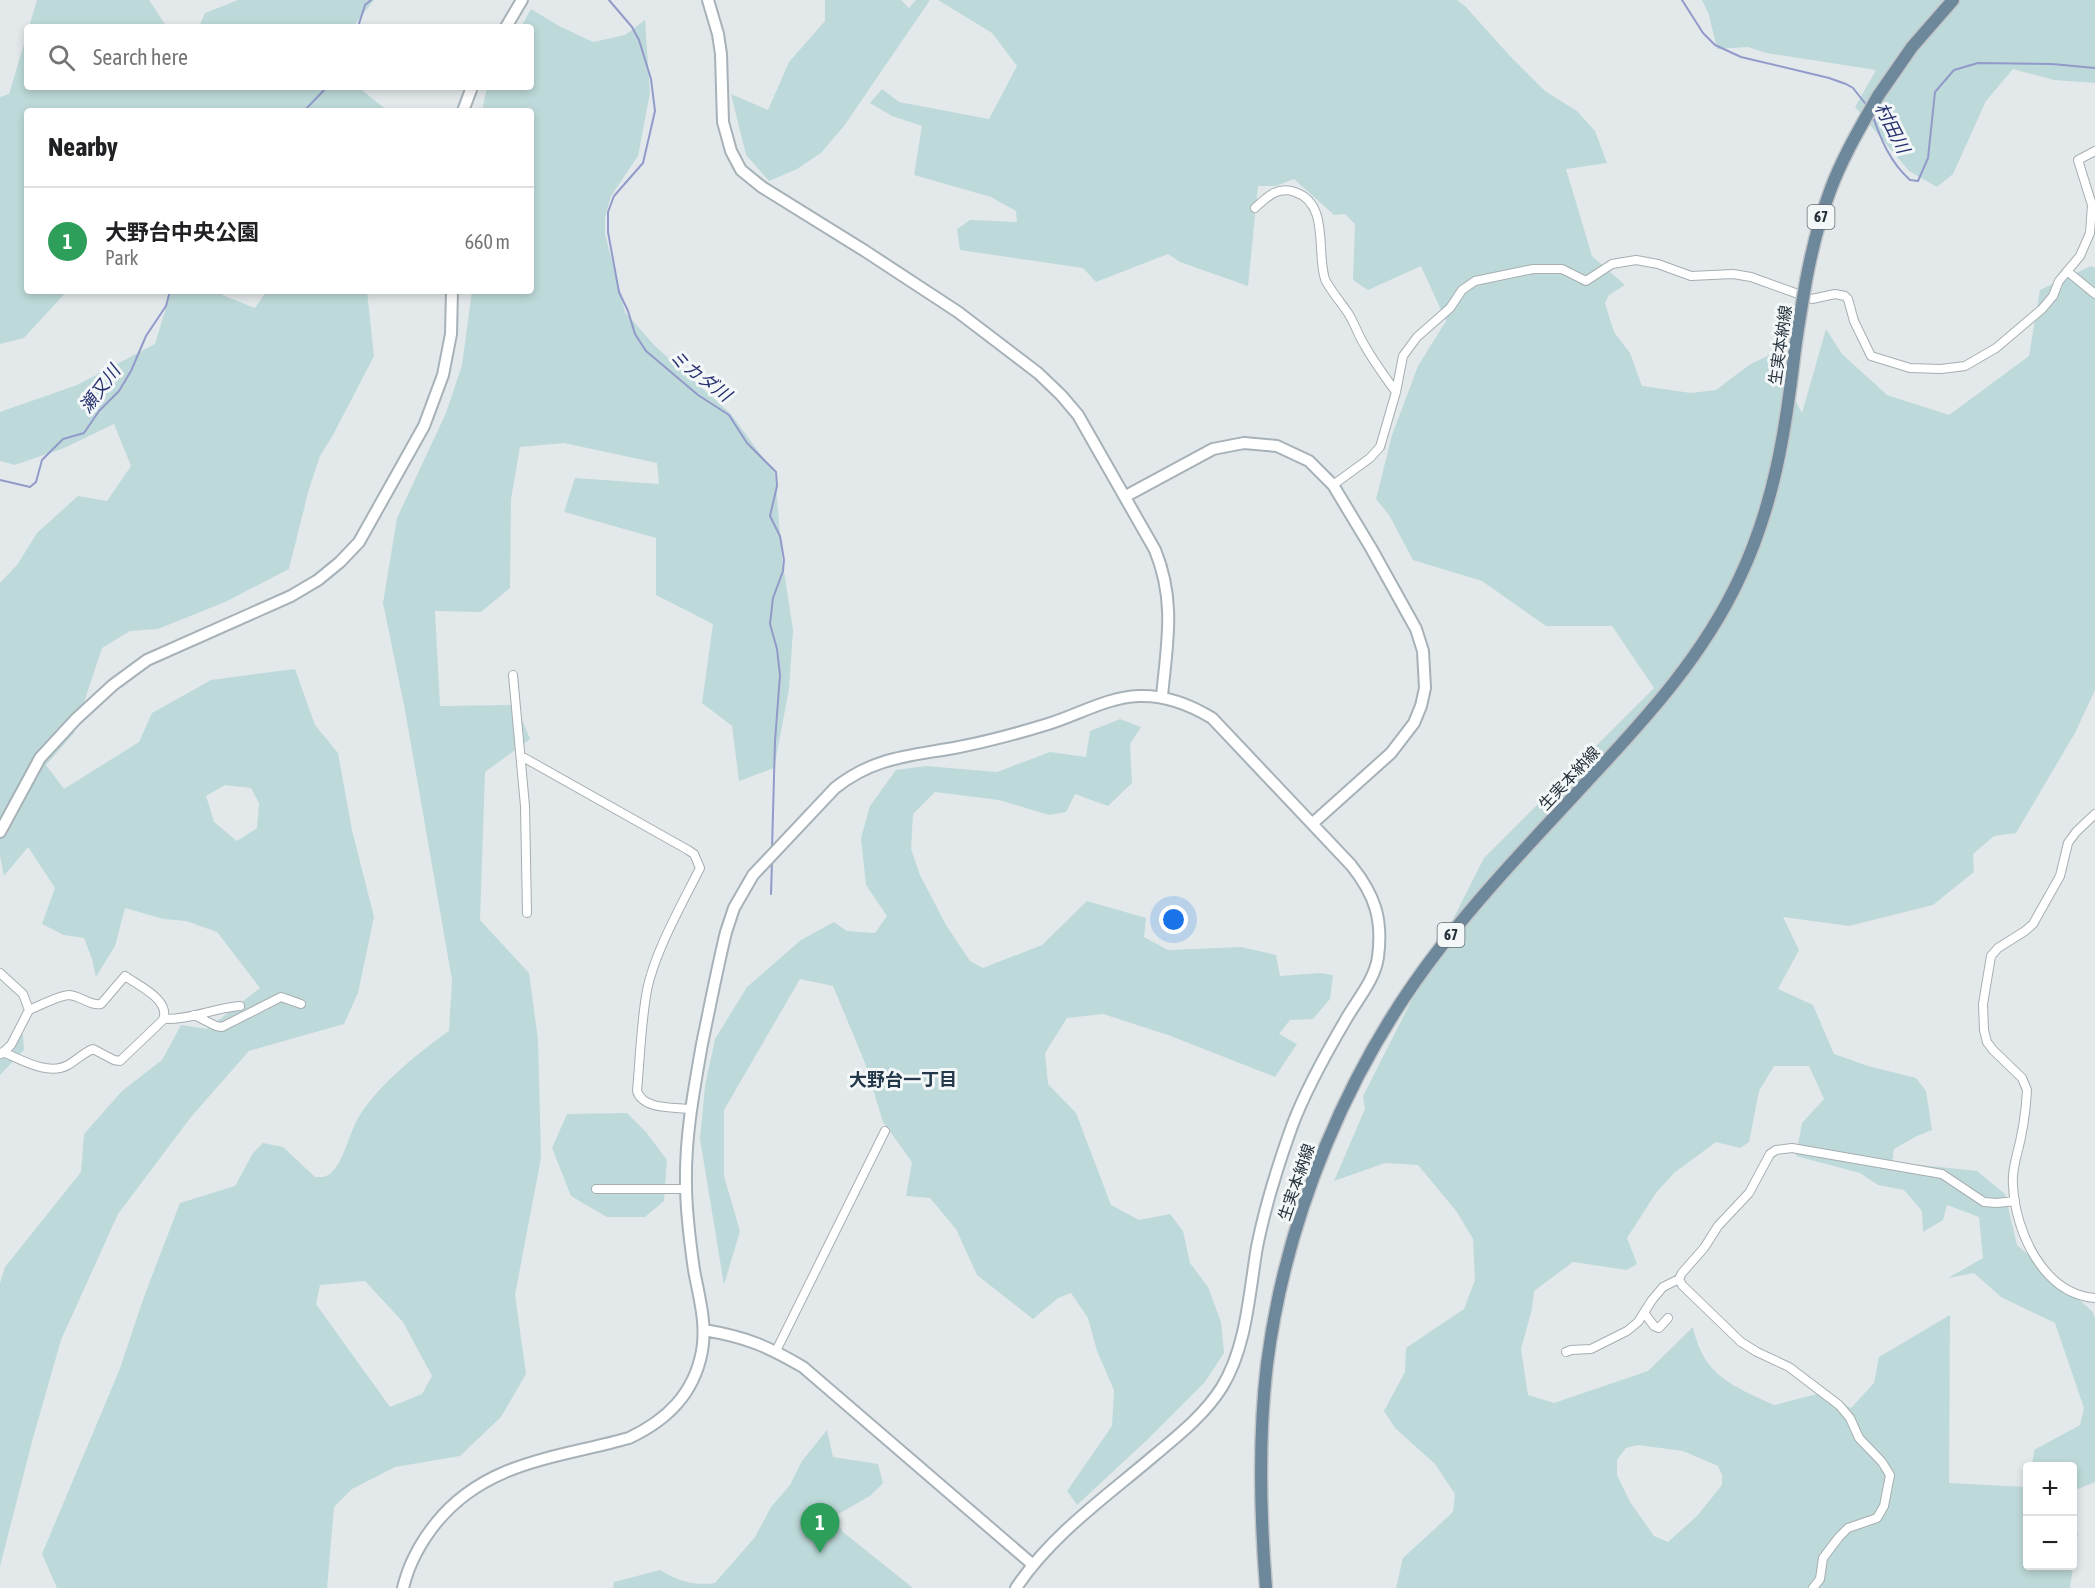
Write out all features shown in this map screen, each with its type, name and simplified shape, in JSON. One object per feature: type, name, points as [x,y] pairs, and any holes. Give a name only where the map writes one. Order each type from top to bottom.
[{"type":"main road","name":"生実本納線","points":[[1266,1588],[1260,1491],[1267,1365],[1275,1316],[1293,1243],[1326,1146],[1397,1008],[1439,950],[1483,896],[1639,726],[1690,663],[1711,631],[1739,580],[1767,509],[1783,442],[1804,288],[1821,217],[1831,189],[1845,157],[1878,96],[1912,47],[1953,0]]},
{"type":"street","points":[[508,24],[522,0]]},
{"type":"street","points":[[708,0],[721,54],[723,122],[730,151],[741,170],[762,187],[958,312],[1038,373],[1078,415],[1155,550],[1165,580],[1169,599],[1169,628],[1162,696]]},
{"type":"street","points":[[464,108],[471,90]]},
{"type":"street","points":[[1334,484],[1370,458],[1380,447],[1404,356],[1417,337],[1450,308],[1462,290],[1475,281],[1533,269],[1562,269],[1586,281],[1612,264],[1644,261],[1691,276],[1733,274],[1751,277],[1812,299],[1835,294],[1845,296],[1848,298],[1854,321],[1871,356],[1910,368],[1941,369],[1965,366],[1996,348],[2042,309],[2054,296],[2059,281],[2080,256],[2090,234],[2092,205],[2078,160],[2095,151]]},
{"type":"street","points":[[1255,208],[1269,195],[1282,190],[1302,196],[1314,207],[1326,280],[1355,324],[1363,343],[1396,392]]},
{"type":"street","points":[[2067,271],[2095,294]]},
{"type":"street","points":[[0,831],[40,758],[76,719],[113,685],[147,660],[291,596],[340,562],[359,542],[424,426],[432,405],[443,375],[451,334],[452,294]]},
{"type":"street","points":[[1126,496],[1213,449],[1244,443],[1277,446],[1309,460],[1334,484],[1416,629],[1424,651],[1425,688],[1414,723],[1405,738],[1392,753],[1313,823]]},
{"type":"street","points":[[513,675],[527,853],[527,913]]},
{"type":"street","points":[[403,1588],[417,1550],[447,1510],[469,1491],[488,1479],[515,1467],[629,1438],[646,1430],[665,1417],[678,1403],[696,1373],[702,1352],[704,1330],[694,1267],[686,1189],[690,1109],[719,960],[734,908],[753,875],[765,860],[835,788],[858,772],[885,760],[960,747],[1014,734],[1050,724],[1119,699],[1162,696],[1187,705],[1212,718],[1313,823],[1365,883],[1375,904],[1380,924],[1377,960],[1371,978],[1307,1089],[1292,1126],[1266,1204],[1239,1350],[1223,1386],[1184,1430],[1052,1542],[1032,1564],[1016,1588]]},
{"type":"street","points":[[521,756],[688,850],[697,858],[700,868],[674,920],[647,990],[637,1091],[638,1096],[647,1103],[690,1109]]},
{"type":"street","points":[[2095,814],[2068,843],[2060,876],[2033,924],[1998,948],[1991,956],[1983,1012],[1987,1042],[2001,1059],[2022,1078],[2027,1090],[2013,1169],[2019,1221],[2044,1270],[2056,1283],[2067,1290],[2095,1298]]},
{"type":"street","points":[[0,973],[23,994],[29,1010]]},
{"type":"street","points":[[1,1051],[11,1045],[29,1010],[69,995],[96,1005],[101,1004],[125,976],[159,1001],[164,1007],[163,1019]]},
{"type":"street","points":[[194,1015],[222,1027],[281,997],[301,1004]]},
{"type":"street","points":[[1,1051],[41,1067],[67,1066],[83,1053],[93,1049],[120,1061],[163,1019],[194,1015],[222,1007],[240,1006]]},
{"type":"street","points":[[776,1351],[885,1131]]},
{"type":"street","points":[[1566,1352],[1596,1347],[1627,1331],[1645,1314],[1652,1300],[1663,1287],[1679,1279],[1718,1226],[1739,1206],[1749,1193],[1770,1154],[1776,1150],[1792,1148],[1942,1174],[1984,1202],[2015,1201]]},
{"type":"street","points":[[596,1189],[686,1189]]},
{"type":"street","points":[[1679,1279],[1682,1285],[1741,1342],[1789,1367],[1839,1406],[1850,1418],[1859,1438],[1882,1462],[1890,1475],[1884,1506],[1877,1518],[1848,1528],[1839,1537],[1823,1558],[1820,1579],[1813,1588]]},
{"type":"street","points":[[1645,1314],[1654,1326],[1659,1328],[1668,1318]]},
{"type":"street","points":[[704,1330],[737,1335],[776,1351],[803,1367],[1032,1564]]},
{"type":"shaded area","points":[[37,0],[149,0],[165,24],[30,24]]},
{"type":"shaded area","points":[[238,0],[374,0],[355,24],[200,24],[205,13]]},
{"type":"shaded area","points":[[825,0],[901,0],[909,8],[916,0],[930,0],[844,126],[821,153],[797,169],[769,181],[746,155],[731,94],[768,110],[789,62],[825,21]]},
{"type":"shaded area","points":[[938,0],[1457,0],[1545,91],[1577,111],[1595,131],[1607,163],[1566,169],[1592,256],[1625,285],[1609,295],[1605,303],[1614,332],[1630,353],[1642,386],[1691,393],[1716,390],[1749,365],[1771,354],[1802,413],[1826,329],[1842,354],[1887,395],[1949,415],[2029,356],[2040,290],[2091,266],[2095,268],[2095,690],[2075,733],[2016,833],[1994,836],[1973,854],[1974,872],[1933,905],[1849,926],[1783,917],[1799,950],[1778,989],[1813,1005],[1834,1054],[1868,1066],[1916,1078],[1926,1091],[1932,1130],[1894,1149],[1892,1162],[1977,1171],[2005,1194],[2017,1245],[2093,1312],[2095,1318],[2095,1482],[2077,1489],[2077,1462],[2032,1462],[2034,1450],[2080,1425],[2084,1408],[2055,1323],[2001,1297],[1974,1273],[1948,1278],[1983,1258],[1979,1217],[1947,1205],[1943,1220],[1923,1232],[1922,1211],[1904,1190],[1878,1185],[1860,1173],[1796,1156],[1802,1123],[1824,1099],[1809,1066],[1774,1066],[1759,1091],[1749,1142],[1740,1148],[1716,1142],[1674,1173],[1656,1193],[1627,1238],[1637,1264],[1627,1270],[1573,1262],[1534,1291],[1532,1309],[1521,1349],[1528,1395],[1554,1403],[1648,1371],[1693,1327],[1704,1357],[1712,1368],[1745,1392],[1774,1405],[1821,1393],[1851,1408],[1874,1383],[1879,1357],[1950,1315],[1949,1483],[2023,1487],[2023,1570],[2073,1570],[2070,1588],[1396,1588],[1403,1558],[1453,1512],[1455,1494],[1435,1464],[1395,1428],[1384,1411],[1405,1372],[1406,1348],[1464,1309],[1475,1280],[1473,1239],[1457,1212],[1418,1165],[1385,1163],[1334,1181],[1365,1109],[1363,1096],[1484,858],[1654,688],[1612,626],[1546,626],[1482,581],[1413,560],[1389,515],[1376,499],[1392,435],[1418,366],[1446,321],[1421,266],[1368,290],[1353,280],[1355,224],[1345,214],[1334,215],[1294,179],[1276,186],[1258,186],[1248,286],[1180,262],[1168,254],[1096,282],[1083,268],[960,250],[957,229],[970,220],[1017,222],[1016,211],[991,197],[914,175],[922,126],[892,116],[870,103],[882,89],[899,102],[989,119],[1017,66],[992,33]],"holes":[[[1638,1445],[1683,1451],[1718,1466],[1722,1475],[1722,1485],[1697,1516],[1668,1542],[1654,1536],[1630,1502],[1617,1475],[1617,1460],[1626,1448]]]},
{"type":"shaded area","points":[[1702,0],[2095,0],[2095,83],[2054,80],[2013,69],[1986,101],[1953,174],[1937,187],[1909,171],[1855,107],[1876,70],[1766,53],[1748,47],[1717,49],[1709,15]]},
{"type":"shaded area","points":[[531,9],[559,26],[593,42],[625,35],[645,20],[650,93],[638,156],[611,196],[605,217],[605,234],[625,312],[655,346],[730,413],[775,474],[782,558],[793,630],[789,689],[774,768],[739,781],[732,726],[702,703],[713,624],[656,595],[656,538],[564,512],[575,478],[659,484],[657,463],[564,443],[520,447],[511,499],[510,588],[481,612],[435,611],[440,706],[516,705],[530,739],[485,772],[480,920],[529,973],[538,1039],[541,1158],[515,1295],[526,1374],[501,1417],[460,1456],[395,1467],[352,1489],[334,1507],[327,1588],[57,1588],[42,1554],[119,1371],[145,1294],[180,1203],[235,1186],[253,1153],[263,1143],[283,1147],[315,1177],[328,1175],[337,1166],[356,1122],[373,1097],[411,1060],[449,1031],[452,980],[405,710],[383,603],[397,518],[446,413],[462,365],[472,294],[534,294],[534,108],[483,108],[486,90],[534,90],[534,24],[523,24]],"holes":[[[365,1281],[403,1322],[432,1376],[422,1394],[390,1407],[316,1304],[320,1285]]]},
{"type":"shaded area","points":[[24,44],[24,90],[362,90],[384,108],[24,108],[24,294],[64,294],[24,338],[0,344],[0,97],[9,94]]},
{"type":"shaded area","points":[[170,294],[222,294],[255,308],[265,294],[367,294],[374,356],[320,456],[309,489],[289,569],[225,602],[158,629],[130,631],[102,648],[74,733],[46,765],[64,789],[139,742],[152,713],[211,680],[295,669],[315,725],[338,753],[352,830],[374,917],[358,993],[344,1024],[249,1051],[191,1117],[118,1214],[61,1340],[0,1566],[0,1283],[5,1267],[81,1172],[84,1134],[122,1091],[162,1060],[181,1025],[207,1029],[260,988],[217,932],[186,921],[164,919],[125,908],[115,946],[96,977],[84,938],[64,935],[42,924],[55,888],[28,847],[4,876],[0,856],[0,583],[17,565],[37,533],[78,496],[107,501],[131,466],[114,424],[64,448],[15,465],[0,461],[0,412],[77,385],[155,344]],"holes":[[[225,785],[251,788],[259,803],[257,828],[237,841],[214,822],[206,796]]]},
{"type":"shaded area","points":[[1120,719],[1141,727],[1130,744],[1132,783],[1108,806],[1075,794],[1066,812],[1049,815],[999,800],[935,792],[913,814],[911,849],[920,875],[946,925],[970,961],[983,968],[1042,945],[1087,901],[1146,918],[1144,937],[1168,950],[1241,947],[1276,955],[1280,976],[1319,973],[1333,975],[1330,999],[1313,1019],[1290,1020],[1279,1034],[1297,1044],[1275,1077],[1168,1035],[1103,1014],[1067,1018],[1045,1053],[1048,1084],[1076,1113],[1111,1205],[1139,1220],[1170,1214],[1183,1231],[1190,1263],[1208,1287],[1221,1322],[1224,1353],[1205,1382],[1077,1505],[1067,1491],[1112,1426],[1114,1390],[1097,1351],[1088,1318],[1071,1293],[1058,1298],[1033,1319],[977,1275],[956,1229],[930,1198],[906,1196],[912,1162],[883,1122],[865,1063],[833,986],[800,979],[724,1110],[724,1176],[740,1231],[724,1285],[700,1139],[705,1086],[715,1039],[747,987],[801,940],[834,922],[847,931],[875,933],[887,916],[866,885],[861,838],[870,806],[896,770],[926,766],[997,772],[1050,752],[1086,757],[1090,731]]},
{"type":"shaded area","points":[[23,1034],[24,1050],[0,1075],[0,1049]]},
{"type":"shaded area","points":[[627,1113],[646,1132],[667,1160],[664,1201],[645,1217],[607,1217],[571,1196],[552,1148],[567,1114]]},
{"type":"shaded area","points":[[827,1430],[833,1457],[878,1464],[883,1483],[870,1496],[833,1517],[843,1532],[913,1588],[613,1588],[614,1582],[660,1570],[686,1582],[715,1583],[755,1537],[771,1507],[790,1485],[802,1461]]},
{"type":"waterway","name":"瀬又川","points":[[359,24],[365,5],[371,0]]},
{"type":"waterway","name":"ミカダ川","points":[[609,0],[632,27],[639,40],[651,79],[655,111],[643,163],[614,196],[608,212],[608,232],[619,292],[635,334],[646,351],[698,395],[729,415],[747,443],[776,472],[777,486],[770,516],[780,536],[784,560],[783,571],[773,598],[770,624],[777,649],[780,675],[775,741],[772,849]]},
{"type":"waterway","name":"村田川","points":[[1682,0],[1703,33],[1715,45],[1741,57],[1846,84],[1853,88],[1868,107]]},
{"type":"waterway","name":"村田川","points":[[1872,114],[1892,158],[1910,180],[1918,181],[1928,158],[1935,92],[1954,70],[1978,63],[2052,64],[2095,68]]},
{"type":"waterway","name":"瀬又川","points":[[307,108],[324,90]]},
{"type":"waterway","name":"瀬又川","points":[[0,480],[30,487],[36,482],[42,460],[63,439],[84,433],[99,411],[119,391],[131,371],[146,336],[166,306],[169,294]]},
{"type":"waterway","name":"ミカダ川","points":[[771,894],[772,861]]},
{"type":"place","name":"大野台中央公園","points":[[820,1553]]},
{"type":"district","name":"大野台一丁目","points":[[903,1080]]}]
